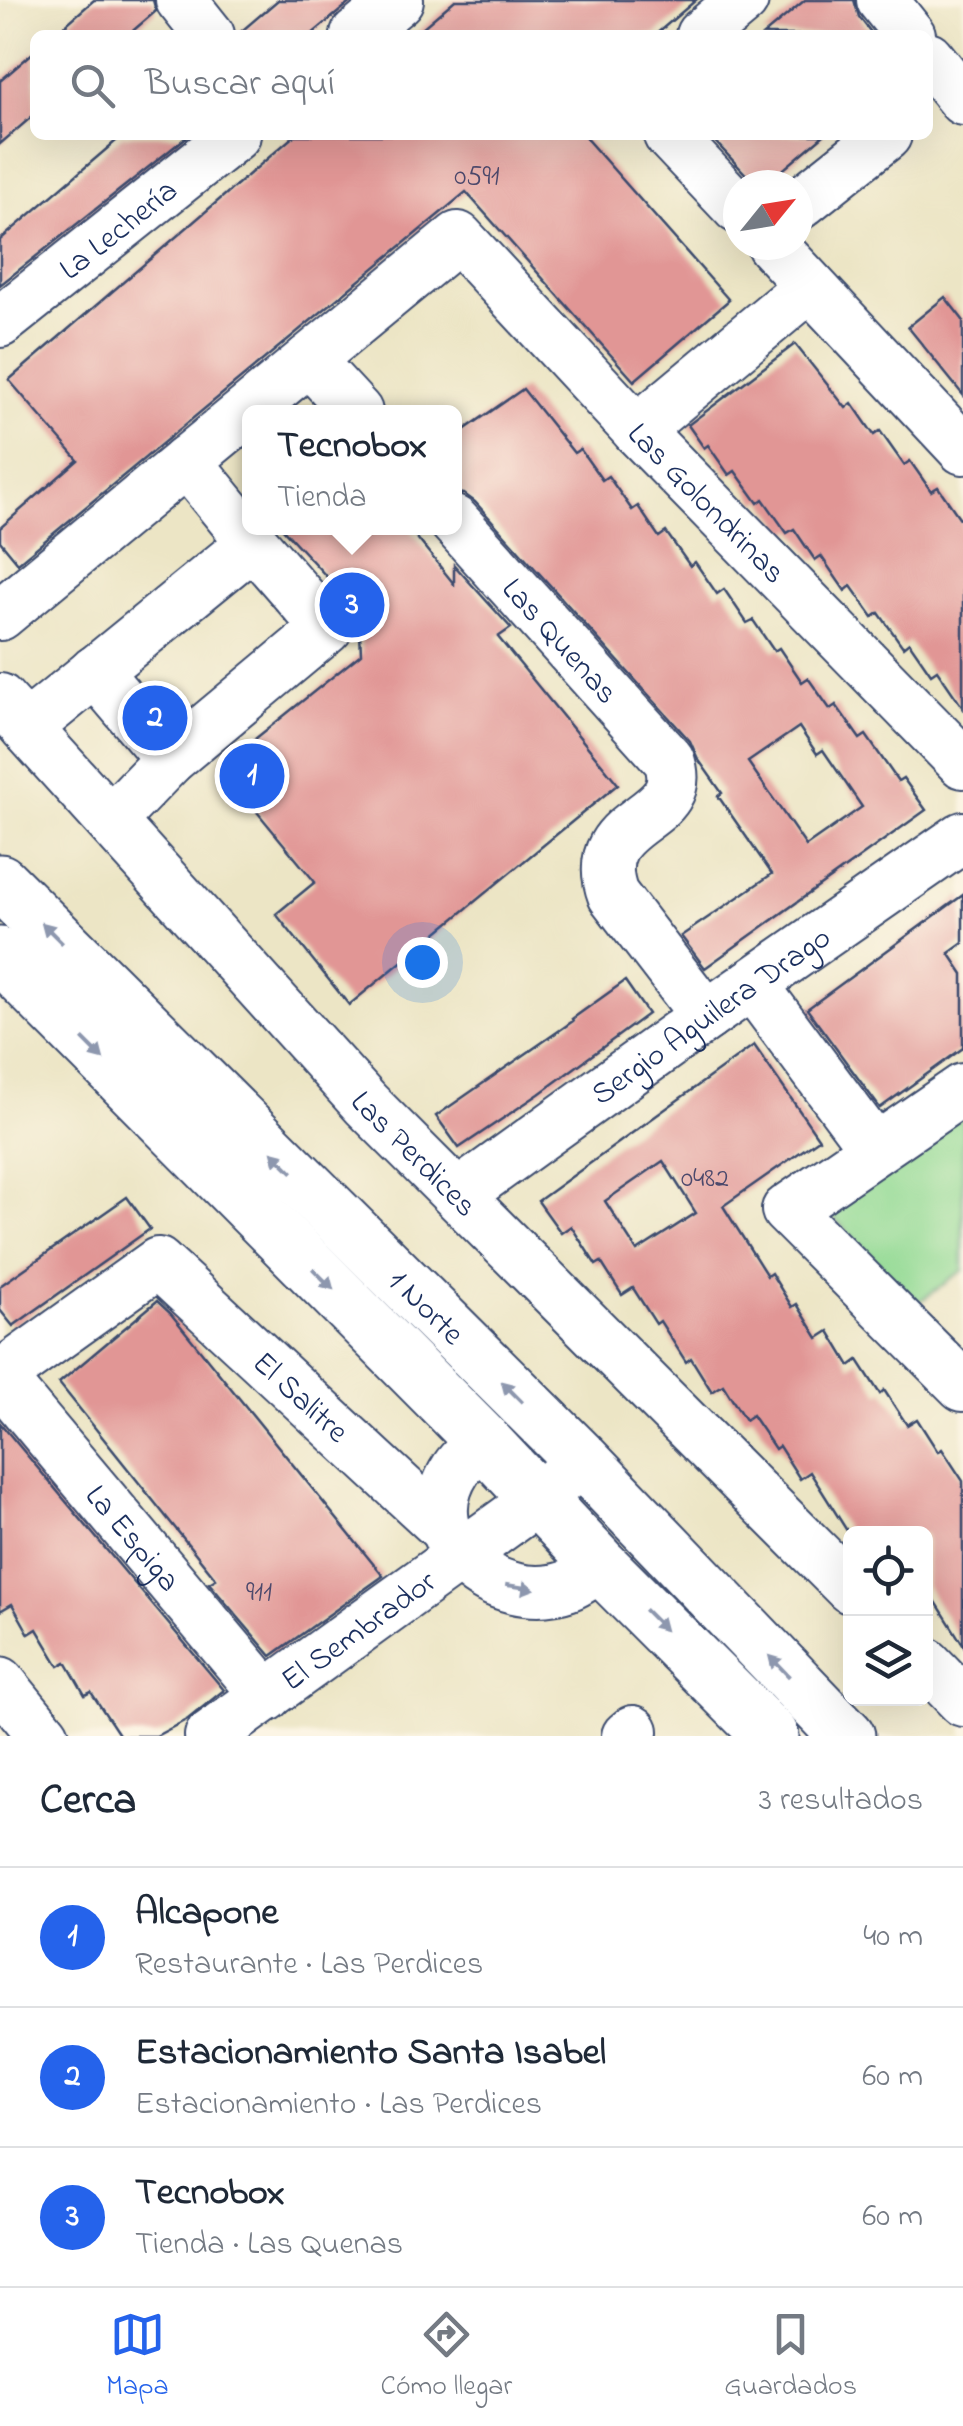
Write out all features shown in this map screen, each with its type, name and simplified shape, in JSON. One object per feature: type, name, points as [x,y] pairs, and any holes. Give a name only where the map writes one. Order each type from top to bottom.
[{"type":"main road","name":"1 Norte","points":[[0,882],[582,1460],[847,1736]]},
{"type":"main road","name":"1 Norte","points":[[0,955],[771,1736]]},
{"type":"street","points":[[180,0],[205,30]]},
{"type":"street","points":[[362,30],[398,0]]},
{"type":"street","points":[[707,30],[743,0]]},
{"type":"street","points":[[882,0],[906,30]]},
{"type":"street","name":"La Lechería","points":[[0,322],[229,140]]},
{"type":"street","points":[[675,140],[723,192]]},
{"type":"street","points":[[813,193],[880,140]]},
{"type":"street","name":"Las Golondrinas","points":[[309,360],[458,237],[637,430],[963,763]]},
{"type":"street","points":[[786,260],[963,449]]},
{"type":"street","points":[[637,430],[810,286]]},
{"type":"street","points":[[254,405],[309,360],[350,405]]},
{"type":"street","points":[[0,615],[242,415]]},
{"type":"street","points":[[186,461],[242,530]]},
{"type":"street","name":"Las Quenas","points":[[462,530],[669,760],[674,788],[622,836],[606,864],[613,896],[706,1016]]},
{"type":"street","points":[[111,820],[170,759],[327,628],[246,535]]},
{"type":"street","points":[[13,714],[96,671],[253,543]]},
{"type":"street","points":[[96,671],[170,759]]},
{"type":"street","name":"Las Perdices","points":[[13,714],[366,1104],[843,1581]]},
{"type":"street","name":"Sergio Aguilera Drago","points":[[458,1194],[963,837]]},
{"type":"street","points":[[752,984],[875,1149]]},
{"type":"street","points":[[963,1090],[787,1210],[963,1386]]},
{"type":"street","name":"El Salitre","points":[[0,1377],[158,1263],[453,1544]]},
{"type":"street","name":"La Espiga","points":[[0,1377],[246,1720]]},
{"type":"street","name":"El Sembrador","points":[[484,1442],[454,1472],[444,1501],[453,1544],[478,1573],[522,1590],[546,1590],[569,1586],[601,1566]]},
{"type":"street","name":"El Sembrador","points":[[246,1720],[453,1544],[538,1500],[582,1460]]},
{"type":"street","points":[[0,1682],[44,1736]]},
{"type":"green space","points":[[963,1109],[963,1271],[917,1303],[823,1207]]},
{"type":"building","points":[[94,0],[153,0],[156,11],[134,30],[60,30]]},
{"type":"building","points":[[278,0],[353,0],[317,30],[243,30]]},
{"type":"building","points":[[455,0],[696,0],[661,30],[420,30]]},
{"type":"building","points":[[805,0],[854,0],[859,17],[869,30],[769,30]]},
{"type":"building","points":[[30,55],[30,118],[0,144],[0,81]]},
{"type":"building","points":[[117,140],[183,140],[0,285],[0,240]]},
{"type":"building","points":[[289,140],[587,140],[729,300],[634,381],[466,192],[18,563],[0,541],[0,528],[78,460],[9,380]]},
{"type":"building","points":[[714,140],[818,140],[783,170],[742,170]]},
{"type":"building","points":[[945,297],[963,320],[963,395],[908,327]]},
{"type":"building","points":[[795,344],[846,408],[852,403],[874,435],[880,431],[904,465],[910,461],[931,491],[938,487],[963,523],[963,708],[937,670],[931,674],[909,642],[903,647],[879,613],[873,617],[851,586],[845,591],[821,556],[815,560],[794,529],[787,533],[763,499],[758,503],[735,471],[729,475],[688,425]]},
{"type":"building","points":[[523,389],[574,453],[580,449],[602,480],[608,476],[632,510],[638,506],[659,537],[666,532],[690,566],[695,562],[717,594],[724,589],[747,623],[753,620],[774,651],[779,648],[802,682],[808,678],[830,709],[836,705],[860,739],[866,735],[898,781],[903,778],[926,810],[705,968],[681,936],[772,874],[718,796],[722,793],[690,741],[464,494],[462,431]],"holes":[[[799,727],[817,754],[823,750],[862,807],[806,846],[748,762]]]},
{"type":"building","points":[[288,535],[415,535],[454,584],[454,565],[511,628],[498,637],[618,784],[349,1005],[276,914],[315,882],[220,767],[361,654],[359,612]]},
{"type":"building","points":[[963,895],[963,943],[949,953],[963,974],[963,1048],[880,1108],[807,1009]]},
{"type":"building","points":[[625,981],[648,1014],[459,1148],[436,1116]]},
{"type":"building","points":[[754,1045],[819,1139],[723,1206],[767,1276],[771,1273],[792,1307],[797,1304],[818,1338],[829,1331],[850,1366],[858,1360],[907,1425],[917,1419],[963,1481],[963,1645],[933,1597],[933,1526],[844,1526],[810,1472],[800,1479],[752,1415],[745,1420],[723,1385],[712,1392],[691,1358],[686,1362],[633,1288],[622,1295],[601,1262],[596,1265],[571,1226],[561,1233],[538,1201]],"holes":[[[663,1161],[696,1213],[637,1251],[605,1201]]]},
{"type":"building","points":[[127,1197],[150,1229],[13,1326],[0,1310],[0,1286]]},
{"type":"building","points":[[157,1301],[383,1576],[271,1656],[209,1583],[216,1579],[59,1383]]},
{"type":"building","points":[[0,1423],[224,1690],[188,1719],[156,1736],[120,1736],[91,1692],[85,1695],[66,1662],[59,1666],[37,1629],[29,1634],[12,1604],[0,1611]]},
{"type":"place","name":"Tecnobox","points":[[352,605]]},
{"type":"place","name":"Estacionamiento Santa Isabel","points":[[155,718]]},
{"type":"place","name":"Alcapone","points":[[252,776]]}]
